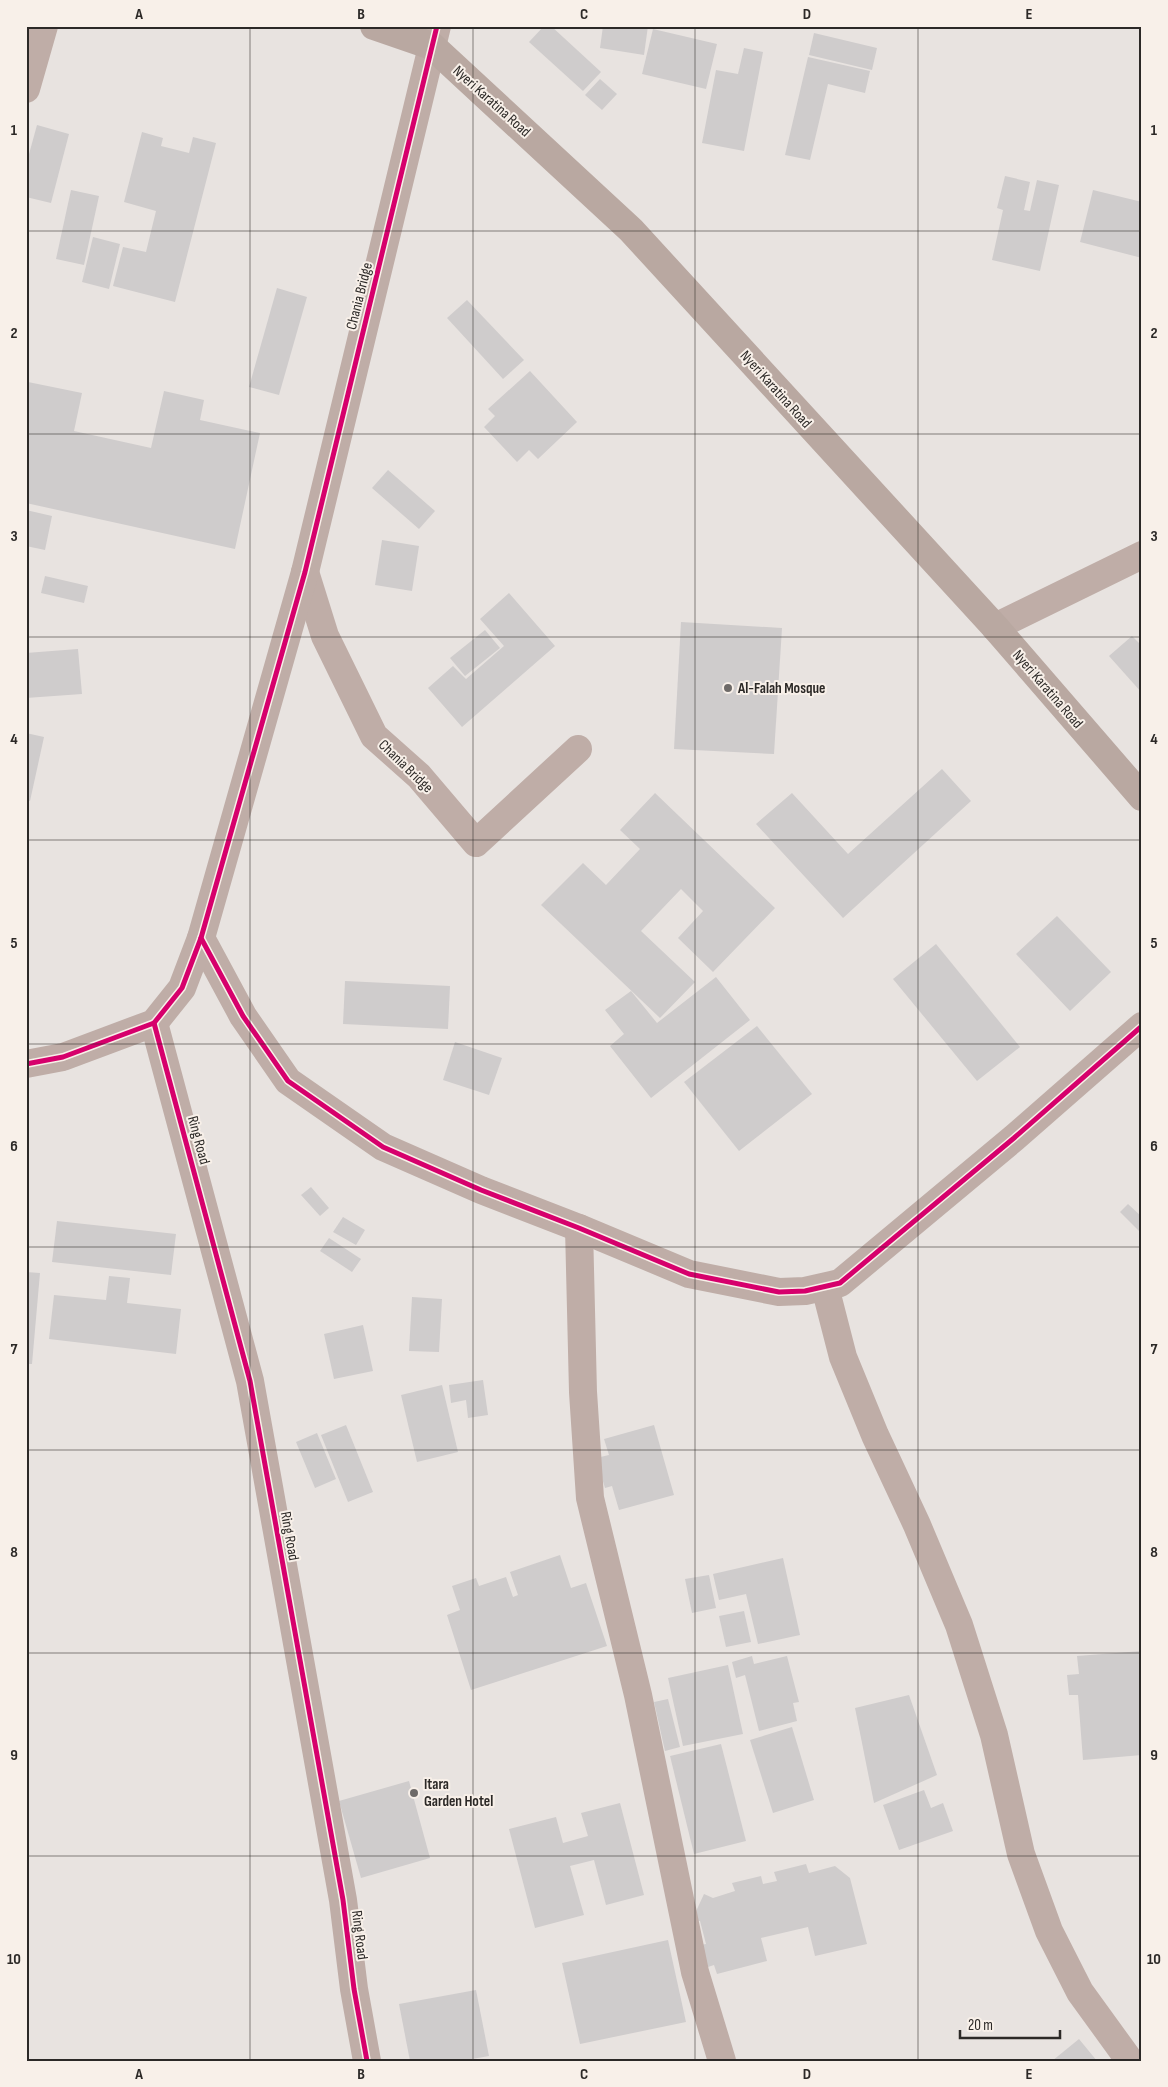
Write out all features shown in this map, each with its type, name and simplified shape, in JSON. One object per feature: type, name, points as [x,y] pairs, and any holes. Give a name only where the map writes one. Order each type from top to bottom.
[{"type":"highway","name":"Nyeri Karatina Road","points":[[374,26],[435,36],[631,230],[995,627],[1142,797]]},
{"type":"street","points":[[26,90],[44,26]]},
{"type":"street","name":"Chania Bridge","points":[[435,36],[305,572],[325,636],[374,736],[419,776],[476,843],[578,749]]},
{"type":"street","points":[[995,627],[1142,554]]},
{"type":"street","points":[[26,1064],[62,1057],[154,1023],[182,988],[201,938],[305,572]]},
{"type":"street","points":[[201,938],[242,1016],[288,1081],[383,1147],[481,1190],[689,1274],[779,1292],[805,1291],[840,1283],[1014,1138],[1142,1026]]},
{"type":"street","name":"Ring Road","points":[[154,1023],[250,1381],[343,1900],[354,1989],[367,2061]]},
{"type":"street","points":[[579,1228],[582,1392],[590,1498],[638,1695],[695,1972],[722,2061]]},
{"type":"street","points":[[825,1286],[843,1356],[875,1435],[918,1525],[959,1625],[994,1735],[1021,1854],[1049,1931],[1080,1992],[1130,2061]]},
{"type":"building","points":[[544,26],[551,26],[601,72],[583,91],[529,42]]},
{"type":"building","points":[[603,26],[648,26],[644,55],[600,48]]},
{"type":"building","points":[[653,29],[717,44],[706,89],[642,74]]},
{"type":"building","points":[[814,33],[877,48],[872,70],[809,55]]},
{"type":"building","points":[[744,48],[763,52],[744,151],[702,143],[716,70],[738,74]]},
{"type":"building","points":[[808,57],[870,71],[865,93],[828,84],[810,160],[785,155]]},
{"type":"building","points":[[600,79],[617,94],[602,110],[585,95]]},
{"type":"building","points":[[37,125],[69,134],[51,203],[26,197],[26,165]]},
{"type":"building","points":[[142,132],[163,138],[161,146],[189,153],[193,137],[216,143],[175,302],[113,286],[123,247],[146,252],[156,211],[124,202]]},
{"type":"building","points":[[1005,176],[1030,182],[1024,210],[1030,211],[1037,180],[1059,185],[1040,271],[992,260],[1003,210],[997,208]]},
{"type":"building","points":[[71,190],[99,196],[84,265],[56,259]]},
{"type":"building","points":[[1093,190],[1142,202],[1142,258],[1080,242]]},
{"type":"building","points":[[93,237],[120,244],[109,289],[82,282]]},
{"type":"building","points":[[277,288],[307,297],[279,395],[249,387]]},
{"type":"building","points":[[467,300],[524,360],[503,379],[447,318]]},
{"type":"building","points":[[530,371],[577,422],[538,459],[529,450],[517,462],[484,427],[495,416],[488,409]]},
{"type":"building","points":[[28,382],[82,393],[74,431],[151,448],[164,391],[204,400],[200,420],[260,433],[235,549],[26,503]]},
{"type":"building","points":[[388,470],[435,511],[419,529],[372,488]]},
{"type":"building","points":[[26,510],[52,516],[45,550],[26,546]]},
{"type":"building","points":[[382,540],[419,546],[412,591],[375,585]]},
{"type":"building","points":[[45,576],[88,586],[84,603],[41,593]]},
{"type":"building","points":[[509,593],[555,646],[462,727],[428,688],[453,666],[466,679],[504,646],[480,619]]},
{"type":"building","name":"Al-Falah Mosque","points":[[681,622],[782,628],[774,754],[674,749]]},
{"type":"building","points":[[485,630],[500,648],[465,676],[450,658]]},
{"type":"building","points":[[1132,636],[1142,646],[1142,693],[1109,656]]},
{"type":"building","points":[[78,649],[82,694],[26,698],[26,653]]},
{"type":"building","points":[[26,733],[44,737],[30,801],[26,800]]},
{"type":"building","points":[[942,769],[971,801],[843,918],[756,824],[792,793],[848,854]]},
{"type":"building","points":[[655,793],[775,908],[713,972],[678,938],[703,911],[681,889],[641,931],[695,982],[660,1018],[541,905],[583,863],[606,885],[640,849],[620,830]]},
{"type":"building","points":[[1057,916],[1111,972],[1070,1011],[1016,954]]},
{"type":"building","points":[[936,944],[1020,1047],[977,1081],[893,979]]},
{"type":"building","points":[[716,977],[750,1020],[651,1098],[610,1046],[624,1034],[605,1010],[631,991],[657,1023]]},
{"type":"building","points":[[345,981],[450,986],[448,1029],[343,1024]]},
{"type":"building","points":[[757,1026],[812,1094],[739,1151],[684,1082]]},
{"type":"building","points":[[455,1042],[502,1058],[489,1095],[443,1080]]},
{"type":"building","points":[[311,1187],[329,1208],[320,1216],[301,1195]]},
{"type":"building","points":[[1128,1204],[1142,1217],[1142,1234],[1120,1212]]},
{"type":"building","points":[[343,1217],[365,1230],[356,1245],[333,1232]]},
{"type":"building","points":[[57,1221],[176,1234],[171,1275],[52,1262]]},
{"type":"building","points":[[329,1238],[361,1259],[352,1272],[320,1251]]},
{"type":"building","points":[[26,1272],[40,1273],[32,1364],[26,1364]]},
{"type":"building","points":[[109,1276],[130,1278],[127,1303],[181,1309],[176,1354],[49,1339],[54,1295],[106,1300]]},
{"type":"building","points":[[412,1297],[442,1299],[439,1352],[409,1351]]},
{"type":"building","points":[[363,1325],[373,1371],[334,1379],[324,1334]]},
{"type":"building","points":[[483,1380],[488,1415],[468,1418],[466,1400],[451,1403],[449,1385]]},
{"type":"building","points":[[442,1385],[458,1452],[417,1462],[401,1395]]},
{"type":"building","points":[[346,1425],[373,1492],[348,1502],[321,1435]]},
{"type":"building","points":[[654,1425],[674,1495],[619,1510],[612,1486],[605,1488],[596,1458],[609,1455],[604,1439]]},
{"type":"building","points":[[317,1433],[336,1479],[315,1488],[296,1442]]},
{"type":"building","points":[[560,1555],[571,1588],[586,1583],[607,1646],[471,1690],[447,1615],[460,1610],[452,1586],[476,1578],[479,1586],[506,1577],[513,1597],[518,1595],[510,1572]]},
{"type":"building","points":[[783,1558],[800,1635],[758,1644],[746,1594],[719,1600],[713,1574]]},
{"type":"building","points":[[709,1575],[716,1608],[692,1613],[685,1579]]},
{"type":"building","points":[[744,1611],[751,1642],[726,1647],[719,1616]]},
{"type":"building","points":[[1142,1651],[1142,1755],[1083,1760],[1078,1695],[1069,1695],[1067,1675],[1079,1674],[1077,1656]]},
{"type":"building","points":[[752,1656],[754,1664],[787,1656],[799,1702],[793,1703],[797,1721],[759,1731],[745,1675],[736,1678],[732,1662]]},
{"type":"building","points":[[728,1665],[743,1734],[683,1746],[668,1678]]},
{"type":"building","points":[[909,1695],[937,1775],[874,1803],[855,1708]]},
{"type":"building","points":[[668,1699],[680,1747],[665,1751],[654,1702]]},
{"type":"building","points":[[792,1727],[814,1800],[773,1813],[750,1740]]},
{"type":"building","points":[[721,1744],[746,1841],[694,1854],[670,1756]]},
{"type":"building","points":[[409,1781],[430,1858],[361,1878],[339,1801]]},
{"type":"building","points":[[924,1790],[931,1808],[943,1803],[953,1831],[899,1850],[883,1805]]},
{"type":"building","points":[[620,1803],[644,1895],[606,1905],[594,1860],[570,1866],[584,1915],[535,1928],[509,1829],[556,1817],[563,1843],[588,1836],[581,1813]]},
{"type":"building","points":[[806,1864],[809,1873],[835,1866],[850,1878],[867,1944],[815,1956],[808,1927],[761,1938],[767,1961],[717,1974],[714,1965],[705,1968],[700,1945],[706,1944],[700,1921],[692,1920],[704,1894],[713,1898],[735,1891],[732,1883],[761,1876],[763,1884],[777,1881],[774,1872]]},
{"type":"building","points":[[668,1940],[686,2022],[580,2044],[562,1963]]},
{"type":"building","points":[[476,1990],[489,2056],[461,2061],[410,2061],[399,2004]]},
{"type":"building","points":[[1079,2039],[1097,2061],[1052,2061]]},
{"type":"cycle path","points":[[26,1064],[63,1057],[154,1023],[182,988],[201,938],[305,572],[437,26]]},
{"type":"cycle path","points":[[201,938],[243,1016],[288,1081],[383,1147],[481,1190],[689,1274],[779,1292],[805,1291],[840,1283],[1014,1138],[1142,1026]]},
{"type":"cycle path","points":[[154,1023],[250,1381],[343,1900],[354,1989],[367,2061]]},
{"type":"place","name":"Al-Falah Mosque","points":[[728,688]]},
{"type":"place","name":"Itara Garden Hotel","points":[[414,1793]]}]
